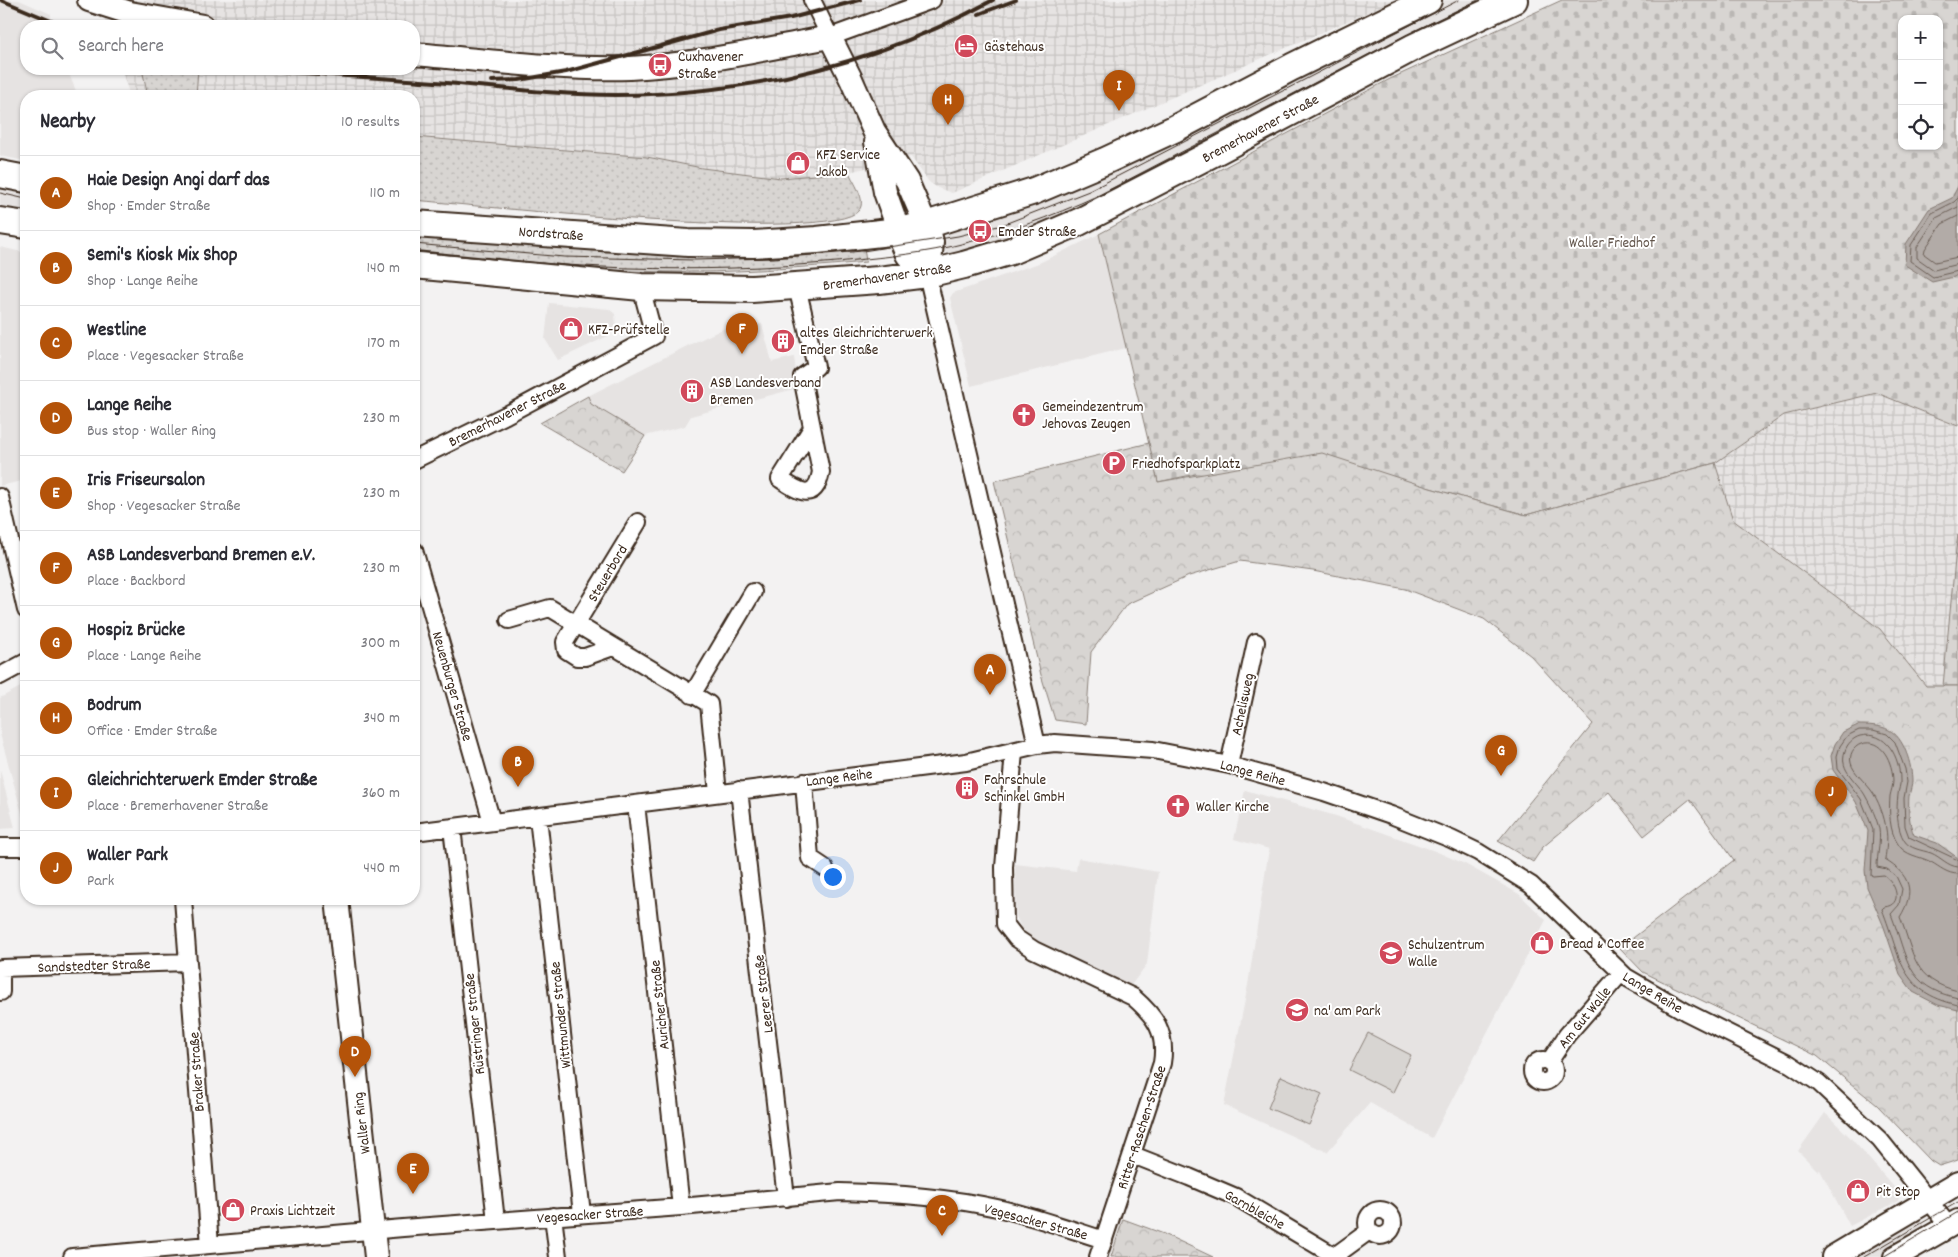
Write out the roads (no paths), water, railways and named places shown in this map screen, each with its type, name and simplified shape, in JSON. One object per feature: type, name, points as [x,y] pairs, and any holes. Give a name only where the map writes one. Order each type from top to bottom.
[{"type":"main road","points":[[927,274],[909,254],[899,231],[926,225],[1034,191],[1105,161],[1197,118],[1292,67],[1428,0]]},
{"type":"main road","name":"Bremerhavener Straße","points":[[641,286],[752,290],[879,280],[927,274],[1012,251],[1079,222],[1414,48],[1514,0]]},
{"type":"main road","points":[[0,174],[20,178]]},
{"type":"main road","points":[[0,221],[20,224]]},
{"type":"main road","name":"Nordstraße","points":[[420,224],[688,243],[753,244],[817,240],[899,231]]},
{"type":"main road","points":[[926,225],[930,242],[927,274]]},
{"type":"main road","points":[[420,267],[641,286]]},
{"type":"street","points":[[89,0],[130,14],[166,20]]},
{"type":"street","points":[[812,0],[874,131],[907,181],[926,225]]},
{"type":"street","points":[[420,54],[585,68],[631,68],[712,59],[830,37],[932,0]]},
{"type":"street","points":[[874,131],[885,192],[899,231]]},
{"type":"street","points":[[927,274],[1037,745]]},
{"type":"street","name":"Bremerhavener Straße","points":[[420,457],[506,415],[654,336],[641,286]]},
{"type":"street","points":[[797,287],[816,367],[802,377],[812,428]]},
{"type":"street","points":[[0,497],[20,584]]},
{"type":"street","name":"Steuerbord","points":[[613,647],[585,657],[577,657],[566,650],[565,642],[638,522]]},
{"type":"street","name":"Neuenburger Straße","points":[[420,571],[492,822]]},
{"type":"street","points":[[692,695],[753,592]]},
{"type":"street","points":[[508,620],[550,608],[709,704],[718,793]]},
{"type":"street","name":"Achelisweg","points":[[1229,765],[1256,642]]},
{"type":"street","points":[[0,676],[20,665]]},
{"type":"street","name":"Lange Reihe","points":[[420,831],[966,762],[1037,745],[1055,743],[1154,750],[1229,765],[1324,792],[1391,815],[1478,852],[1531,885],[1621,973],[1657,996],[1790,1064],[1819,1082],[1880,1140],[1929,1200],[1953,1224]]},
{"type":"street","name":"Ritter-Raschen-Straße","points":[[1014,752],[1004,867],[1006,924],[1016,938],[1034,950],[1133,997],[1145,1007],[1159,1025],[1164,1048],[1162,1063],[1133,1155],[1098,1257]]},
{"type":"street","points":[[804,782],[810,858],[825,868]]},
{"type":"street","name":"Leerer Straße","points":[[739,790],[786,1198]]},
{"type":"street","name":"Auricher Straße","points":[[636,804],[681,1207]]},
{"type":"street","name":"Wittmunder Straße","points":[[538,817],[582,1214]]},
{"type":"street","name":"Rüstringer Straße","points":[[452,827],[496,1221]]},
{"type":"street","points":[[0,847],[20,847]]},
{"type":"street","name":"Braker Straße","points":[[183,905],[210,1244]]},
{"type":"street","name":"Waller Ring","points":[[338,905],[376,1257]]},
{"type":"street","name":"Sandstedter Straße","points":[[1,968],[188,962]]},
{"type":"street","points":[[1,968],[1,992]]},
{"type":"street","name":"Am Gut Walle","points":[[1549,1062],[1566,1035],[1621,973]]},
{"type":"street","name":"Garnbleiche","points":[[1133,1155],[1236,1197],[1336,1255],[1370,1231]]},
{"type":"street","points":[[1833,1257],[1958,1183]]},
{"type":"street","name":"Vegesacker Straße","points":[[72,1257],[167,1253],[210,1244],[681,1207],[840,1192],[866,1192],[939,1199],[998,1208],[1104,1240]]},
{"type":"street","points":[[553,1216],[558,1257]]},
{"type":"street","points":[[1895,1257],[1953,1224]]},
{"type":"water","points":[[1958,186],[1958,274],[1954,277],[1932,282],[1905,265],[1906,244],[1929,209],[1952,198]]},
{"type":"water","points":[[1858,725],[1885,728],[1899,739],[1911,767],[1912,781],[1909,811],[1914,835],[1937,843],[1958,858],[1958,1010],[1938,1005],[1913,992],[1900,974],[1884,927],[1867,887],[1865,870],[1868,831],[1856,802],[1833,770],[1831,756],[1835,744],[1843,732]]},
{"type":"tram line","points":[[420,245],[564,257],[695,260],[774,258],[863,251],[958,236],[1002,225],[1089,191],[1459,0]]},
{"type":"tram line","points":[[420,253],[575,266],[707,269],[837,262],[949,247],[1025,225],[1099,195],[1416,30],[1478,0]]},
{"type":"tram line","points":[[0,193],[20,198]]},
{"type":"tram line","points":[[1864,1257],[1958,1202]]},
{"type":"tram line","points":[[1883,1257],[1958,1212]]},
{"type":"railway","points":[[1,0],[49,20]]},
{"type":"railway","points":[[492,81],[519,80],[566,72],[719,30],[791,18],[860,0]]},
{"type":"railway","points":[[334,75],[571,94],[616,95],[714,89],[810,71],[858,58],[904,42],[993,0]]},
{"type":"railway","points":[[979,14],[1016,0]]},
{"type":"place","name":"Gästehaus","points":[[966,46]]},
{"type":"place","name":"Cuxhavener Straße","points":[[660,65]]},
{"type":"place","name":"Gleichrichterwerk Emder Straße","points":[[1119,111]]},
{"type":"place","name":"Bodrum","points":[[948,125]]},
{"type":"place","name":"KFZ Service Jakob","points":[[798,163]]},
{"type":"place","name":"Emder Straße","points":[[980,231]]},
{"type":"place","name":"KFZ-Prüfstelle","points":[[571,329]]},
{"type":"place","name":"altes Gleichrichterwerk Emder Straße","points":[[783,341]]},
{"type":"place","name":"ASB Landesverband Bremen e.V.","points":[[742,354]]},
{"type":"place","name":"ASB Landesverband Bremen","points":[[692,391]]},
{"type":"place","name":"Gemeindezentrum Jehovas Zeugen","points":[[1024,415]]},
{"type":"place","name":"Friedhofsparkplatz","points":[[1114,463]]},
{"type":"place","name":"Haie Design Angi darf das","points":[[990,695]]},
{"type":"place","name":"Hospiz Brücke","points":[[1501,776]]},
{"type":"place","name":"Semi's Kiosk Mix Shop","points":[[518,787]]},
{"type":"place","name":"Fahrschule Schinkel GmbH","points":[[967,788]]},
{"type":"place","name":"Waller Kirche","points":[[1178,806]]},
{"type":"place","name":"Waller Park","points":[[1831,817]]},
{"type":"place","name":"Bread & Coffee","points":[[1542,943]]},
{"type":"place","name":"Schulzentrum Walle","points":[[1391,953]]},
{"type":"place","name":"na' am Park","points":[[1297,1010]]},
{"type":"place","name":"Lange Reihe","points":[[355,1077]]},
{"type":"place","name":"Pit Stop","points":[[1858,1191]]},
{"type":"place","name":"Iris Friseursalon","points":[[413,1194]]},
{"type":"place","name":"Praxis Lichtzeit","points":[[233,1210]]},
{"type":"place","name":"Westline","points":[[942,1236]]},
{"type":"park label","name":"Waller Friedhof","points":[[1612,242]]}]
